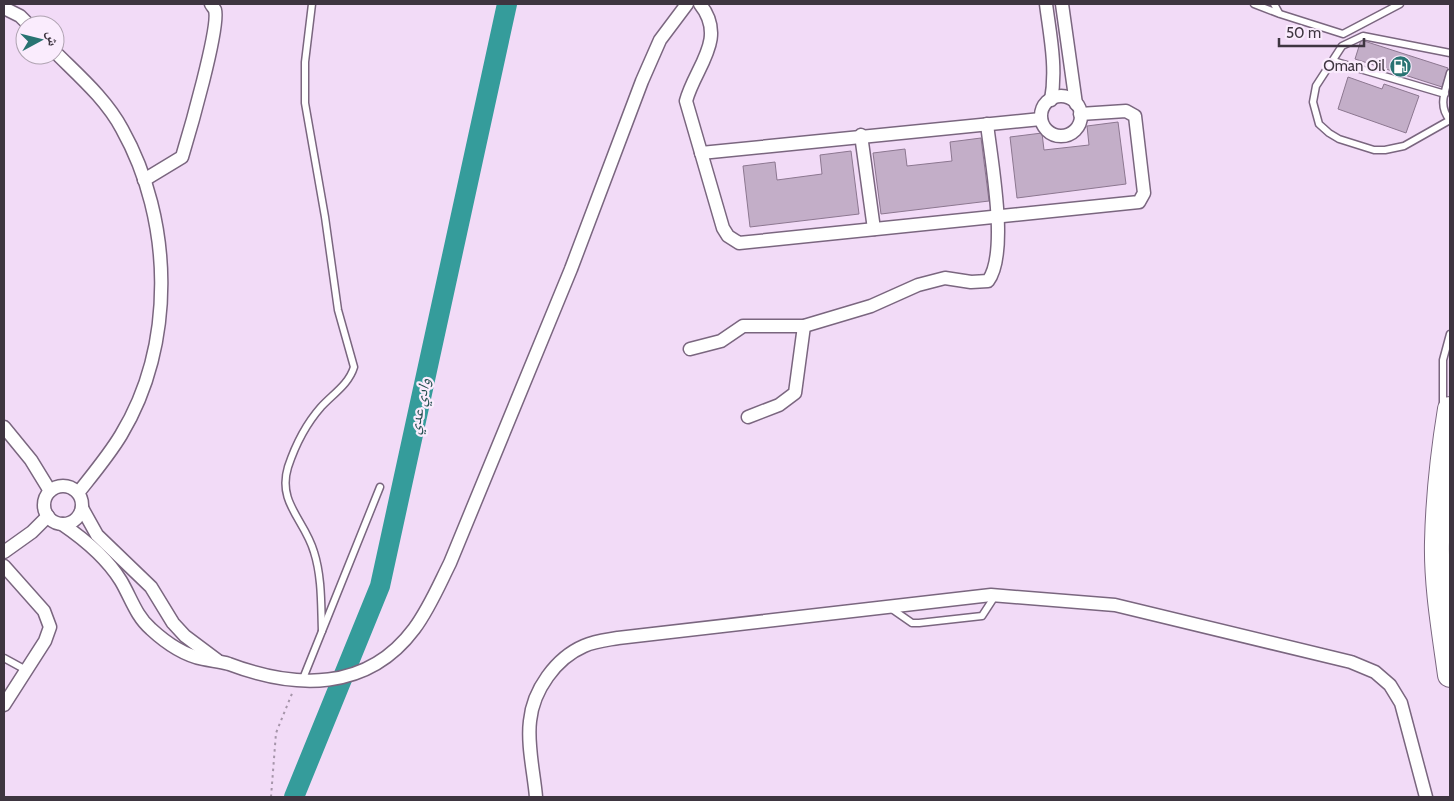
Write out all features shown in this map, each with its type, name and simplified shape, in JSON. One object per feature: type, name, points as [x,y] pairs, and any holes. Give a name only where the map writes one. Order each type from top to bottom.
[{"type":"highway","points":[[1450,408],[1443,453],[1437,543],[1450,674]]},
{"type":"street","points":[[144,180],[182,156],[194,118],[214,29],[215,11],[211,4]]},
{"type":"street","points":[[216,660],[185,636],[172,623],[151,588],[97,535],[82,508],[78,493],[64,486],[50,491],[44,504],[48,516],[87,542],[116,575],[142,621],[181,650],[203,659],[216,660],[274,678],[320,682],[352,675],[395,649],[413,630],[428,607],[450,562],[536,355],[642,81],[660,40],[687,4]]},
{"type":"street","points":[[700,4],[708,17],[711,34],[709,50],[691,84],[686,101],[723,228],[733,240],[746,244],[998,216],[1136,204],[1142,200],[1144,193],[1135,116],[1126,110],[1078,109],[1067,98],[1051,100]]},
{"type":"street","points":[[1046,4],[1052,50],[1053,87],[1051,100],[1043,108],[1042,119],[1050,133],[1066,136],[1079,125],[1062,4]]},
{"type":"street","points":[[4,8],[18,15]]},
{"type":"street","points":[[65,62],[104,101],[122,128],[144,180],[156,230],[162,276],[158,332],[148,372],[137,402],[122,434],[78,493]]},
{"type":"street","points":[[701,152],[861,135],[1042,119]]},
{"type":"street","points":[[690,349],[721,341],[743,326],[804,326],[871,306],[918,285],[945,278],[971,282],[988,281],[993,274],[997,254],[998,216],[987,124]]},
{"type":"street","points":[[861,135],[874,229]]},
{"type":"street","points":[[748,417],[779,405],[795,393],[804,326]]},
{"type":"street","points":[[4,427],[31,460],[50,491]]},
{"type":"street","points":[[62,524],[73,522],[82,508]]},
{"type":"street","points":[[4,552],[32,532],[48,516]]},
{"type":"street","points":[[4,566],[44,610],[50,627],[45,641],[4,705]]},
{"type":"street","points":[[536,797],[530,733],[530,720],[534,705],[546,679],[554,669],[563,659],[585,645],[618,638],[995,595],[1115,605],[1318,653],[1366,667],[1390,685],[1401,703],[1426,797]]},
{"type":"lane","points":[[312,4],[305,62],[304,103],[326,225],[338,310],[354,367],[352,376],[320,409],[308,425],[298,442],[285,476],[286,498],[309,536],[315,553],[321,597],[322,631]]},
{"type":"lane","points":[[1254,4],[1343,34],[1400,4]]},
{"type":"lane","points":[[1274,4],[1280,14]]},
{"type":"lane","points":[[1450,52],[1363,36],[1342,46],[1316,86],[1313,102],[1319,124],[1340,139],[1362,147],[1385,150],[1404,146],[1450,120],[1443,110],[1450,73]]},
{"type":"lane","points":[[1333,60],[1445,94]]},
{"type":"lane","points":[[1443,453],[1442,360],[1450,334]]},
{"type":"lane","points":[[299,681],[322,631],[380,487]]},
{"type":"lane","points":[[888,606],[912,624],[982,616],[995,595]]},
{"type":"lane","points":[[4,658],[26,670]]},
{"type":"path","points":[[271,797],[276,733],[299,681]]},
{"type":"building","points":[[1361,40],[1448,68],[1442,87],[1355,59]]},
{"type":"building","points":[[1348,77],[1382,89],[1384,84],[1419,96],[1406,133],[1338,109]]},
{"type":"building","points":[[1118,122],[1126,184],[1017,198],[1010,137],[1042,133],[1044,150],[1089,145],[1087,126]]},
{"type":"building","points":[[981,138],[989,201],[881,214],[873,153],[905,149],[907,166],[952,161],[950,142]]},
{"type":"building","points":[[851,151],[859,214],[750,227],[743,166],[775,162],[777,180],[822,174],[820,155]]},
{"type":"waterway","name":"وادي عدي","points":[[294,797],[380,586],[507,4]]},
{"type":"place","name":"Oman Oil","points":[[1401,66]]}]
